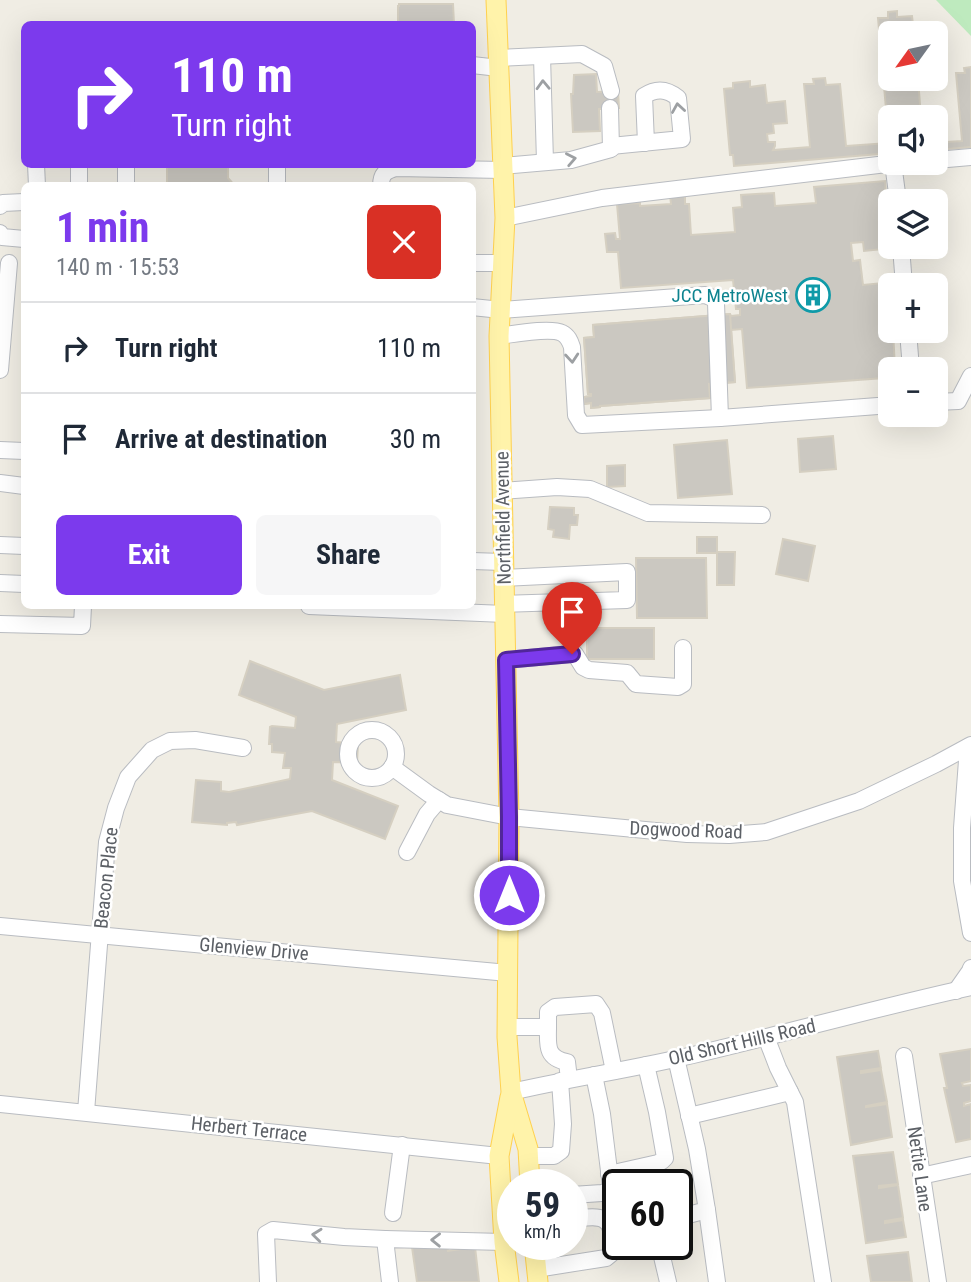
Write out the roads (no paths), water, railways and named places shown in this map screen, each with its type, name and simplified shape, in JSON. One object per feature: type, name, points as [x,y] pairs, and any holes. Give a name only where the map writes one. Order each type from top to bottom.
[{"type":"main road","name":"Northfield Avenue","points":[[496,0],[505,218],[499,336],[509,817],[508,1032],[511,1092]]},
{"type":"main road","points":[[500,1169],[499,1156],[511,1092]]},
{"type":"main road","points":[[511,1092],[528,1149],[529,1169]]},
{"type":"main road","points":[[499,1156],[517,1163],[518,1169]]},
{"type":"main road","points":[[506,1260],[509,1282]]},
{"type":"street","points":[[476,65],[541,56],[582,54],[604,66],[611,91]]},
{"type":"street","points":[[541,56],[545,162]]},
{"type":"street","points":[[381,182],[385,172],[396,168],[503,168],[571,160],[611,149],[610,108]]},
{"type":"street","points":[[611,146],[646,143]]},
{"type":"street","points":[[948,159],[971,157]]},
{"type":"street","points":[[505,218],[602,198],[878,165]]},
{"type":"street","points":[[0,206],[3,203],[21,202]]},
{"type":"street","points":[[0,233],[2,237],[21,239]]},
{"type":"street","points":[[0,370],[11,263]]},
{"type":"street","points":[[476,263],[503,263]]},
{"type":"street","points":[[476,307],[501,310],[705,295],[713,298],[716,303],[720,418]]},
{"type":"street","points":[[499,336],[530,331],[560,331],[569,338],[572,347],[576,415],[582,425],[878,406]]},
{"type":"street","points":[[948,401],[958,401],[971,376]]},
{"type":"street","points":[[0,450],[21,452]]},
{"type":"street","points":[[0,483],[21,486]]},
{"type":"street","points":[[502,491],[557,487],[590,489],[648,513],[762,514]]},
{"type":"street","points":[[0,545],[21,546]]},
{"type":"street","points":[[476,562],[503,570],[627,572],[627,600],[476,609]]},
{"type":"street","points":[[0,583],[21,584]]},
{"type":"street","points":[[0,624],[82,626],[83,609]]},
{"type":"street","points":[[506,660],[572,654],[589,670],[627,673],[636,684],[678,687],[683,684],[683,648]]},
{"type":"street","name":"Beacon Place","points":[[86,1112],[107,842],[128,777],[152,750],[170,741],[195,740],[243,748]]},
{"type":"street","points":[[970,746],[962,828],[962,881],[971,933]]},
{"type":"street","name":"Dogwood Road","points":[[392,767],[447,805],[509,817],[687,834],[729,835],[766,832],[859,801],[970,746]]},
{"type":"street","points":[[407,852],[427,814],[439,800]]},
{"type":"street","name":"Glenview Drive","points":[[0,926],[508,973]]},
{"type":"street","points":[[964,989],[971,968]]},
{"type":"street","name":"Old Short Hills Road","points":[[511,1092],[646,1065],[964,989]]},
{"type":"street","points":[[529,1156],[554,1156],[561,1151],[567,1062],[552,1055],[548,1048],[548,1012],[555,1007],[596,1004],[602,1013],[614,1071]]},
{"type":"street","points":[[508,1032],[548,1027]]},
{"type":"street","points":[[766,1037],[796,1102],[823,1282]]},
{"type":"street","name":"Nettie Lane","points":[[904,1056],[938,1282]]},
{"type":"street","points":[[676,1058],[707,1210],[717,1282]]},
{"type":"street","points":[[631,1169],[658,1163],[665,1158],[646,1065]]},
{"type":"street","points":[[594,1075],[608,1169]]},
{"type":"street","points":[[689,1115],[790,1092]]},
{"type":"street","name":"Herbert Terrace","points":[[0,1104],[499,1156]]},
{"type":"street","points":[[393,1213],[402,1145]]},
{"type":"street","points":[[921,1176],[971,1165]]},
{"type":"street","points":[[693,1214],[707,1210]]},
{"type":"street","points":[[588,1218],[604,1218],[608,1221],[613,1244],[612,1252],[606,1258],[588,1258]]},
{"type":"street","points":[[268,1282],[266,1234],[273,1230],[344,1237],[497,1242]]},
{"type":"street","points":[[385,1239],[390,1282]]},
{"type":"street","points":[[663,1260],[668,1282]]},
{"type":"place","name":"JCC MetroWest","points":[[813,295]]}]
